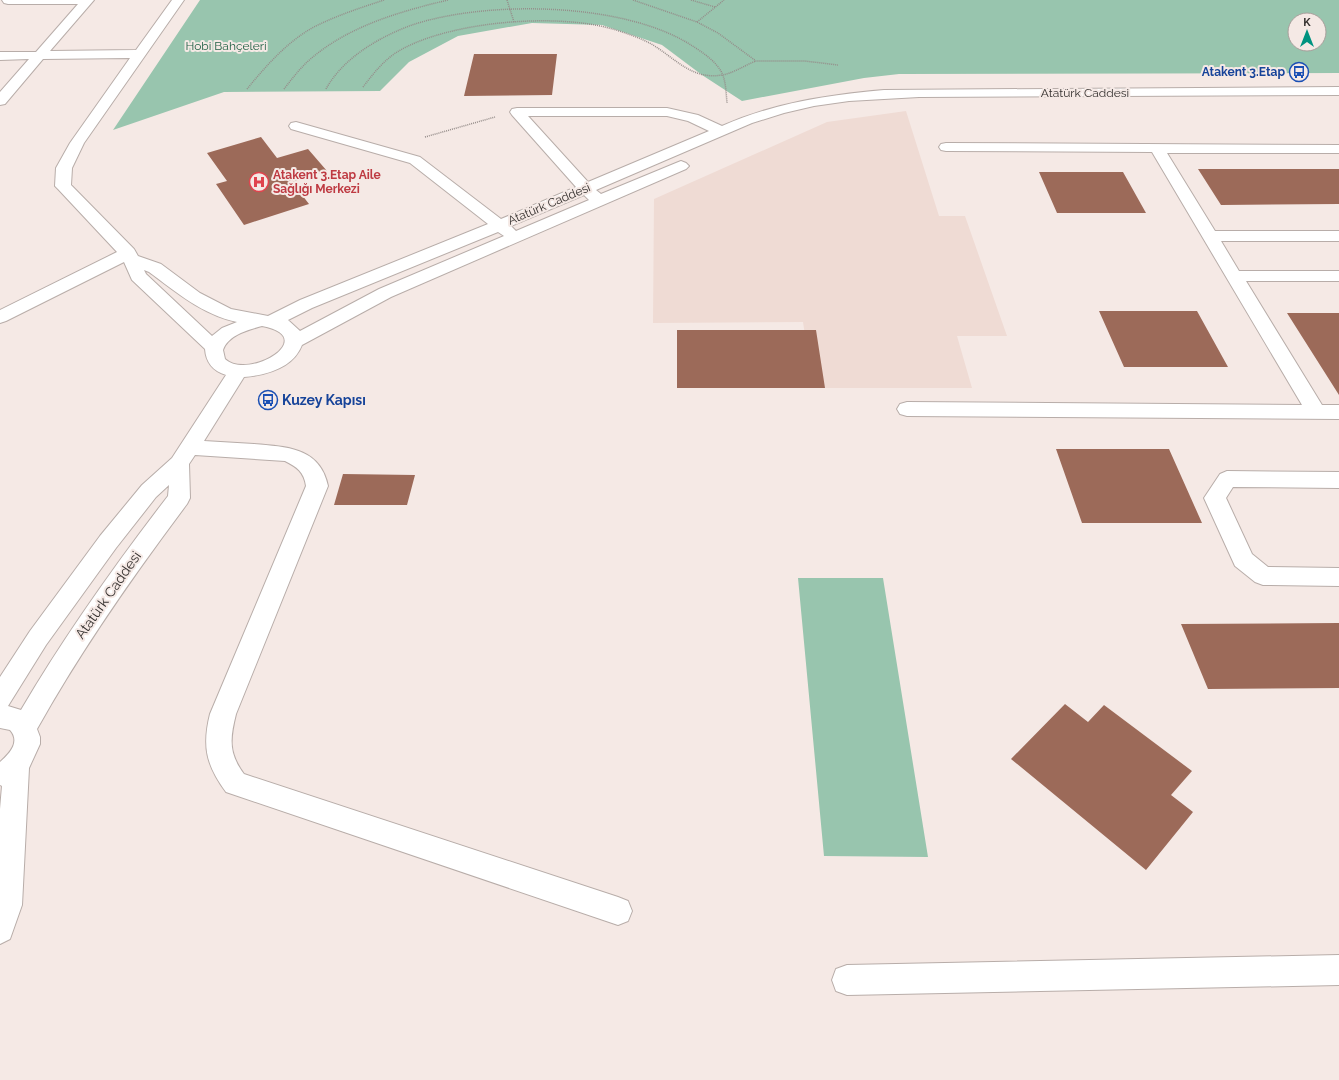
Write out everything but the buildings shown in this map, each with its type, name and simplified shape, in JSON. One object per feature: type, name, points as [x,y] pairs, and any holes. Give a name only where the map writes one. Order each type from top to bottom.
[{"type":"street","points":[[8,0],[88,0]]},
{"type":"street","points":[[0,101],[88,0]]},
{"type":"street","points":[[178,0],[77,143],[64,168],[63,186],[130,256],[155,268],[194,297],[211,307],[226,314],[266,321],[289,328],[293,334],[294,342],[290,351],[274,364],[261,369],[238,372],[224,368],[217,362],[214,355],[214,348],[222,337],[236,328],[266,321]]},
{"type":"street","points":[[0,56],[139,54]]},
{"type":"street","name":"Atatürk Caddesi","points":[[266,321],[500,225],[722,131],[750,127],[830,101],[881,94],[1339,91]]},
{"type":"street","points":[[517,112],[667,112],[693,118],[722,131]]},
{"type":"street","points":[[517,112],[578,181],[599,201]]},
{"type":"street","points":[[296,126],[415,160],[515,237]]},
{"type":"street","points":[[946,147],[1339,149]]},
{"type":"street","points":[[1156,149],[1316,412]]},
{"type":"street","name":"Atatürk Caddesi","points":[[294,342],[385,293],[698,158]]},
{"type":"street","points":[[1210,236],[1339,236]]},
{"type":"street","points":[[0,317],[130,256]]},
{"type":"street","points":[[130,256],[138,276],[214,348]]},
{"type":"street","points":[[1234,276],[1339,276]]},
{"type":"street","points":[[0,698],[38,638],[104,548],[148,491],[184,455],[238,372]]},
{"type":"street","points":[[907,409],[1339,412]]},
{"type":"street","points":[[184,455],[286,454],[298,457],[307,464],[316,478],[317,486],[223,714],[218,734],[219,754],[225,770],[235,783],[618,911]]},
{"type":"street","name":"Atatürk Caddesi","points":[[25,727],[55,674],[86,626],[127,567],[179,498],[184,455]]},
{"type":"street","points":[[1339,480],[1226,479],[1215,498],[1243,560],[1263,576],[1339,576]]},
{"type":"street","points":[[0,717],[16,719],[25,727],[28,738],[25,752],[8,772],[8,904],[0,929]]},
{"type":"street","points":[[848,980],[1339,970]]},
{"type":"path","points":[[247,89],[267,64],[294,41],[322,23],[384,0]]},
{"type":"path","points":[[284,89],[306,64],[338,39],[374,21],[448,0]]},
{"type":"path","points":[[507,0],[514,22]]},
{"type":"path","points":[[633,0],[698,22],[718,33],[756,61]]},
{"type":"path","points":[[691,0],[715,7]]},
{"type":"path","points":[[698,22],[724,0]]},
{"type":"path","points":[[326,88],[340,69],[355,56],[383,39],[413,25],[450,15],[509,7],[534,6]]},
{"type":"path","points":[[552,6],[559,7]]},
{"type":"path","points":[[642,21],[682,37]]},
{"type":"path","points":[[363,88],[380,65],[397,52],[428,38],[458,29],[514,22],[584,22],[615,30],[652,44],[688,71],[698,75],[723,75],[756,61],[805,61],[838,64]]},
{"type":"path","points":[[689,40],[711,60],[723,75],[727,104],[750,127]]},
{"type":"path","points":[[381,150],[517,112]]},
{"type":"shaded area","points":[[906,111],[939,216],[965,216],[1007,336],[957,336],[972,388],[813,388],[803,322],[653,323],[654,199],[827,122]]},
{"type":"green space","name":"Hobi Bahçeleri","points":[[200,0],[1339,0],[1339,73],[899,74],[864,78],[742,101],[702,75],[662,45],[602,25],[532,23],[458,36],[409,62],[380,91],[224,92],[113,130]]},
{"type":"green space","points":[[798,578],[883,578],[928,857],[824,856]]},
{"type":"place","name":"Atakent 3.Etap","points":[[1299,72]]},
{"type":"place","name":"Atakent 3.Etap Aile Sağlığı Merkezi","points":[[259,182]]},
{"type":"place","name":"Kuzey Kapısı","points":[[268,400]]}]
